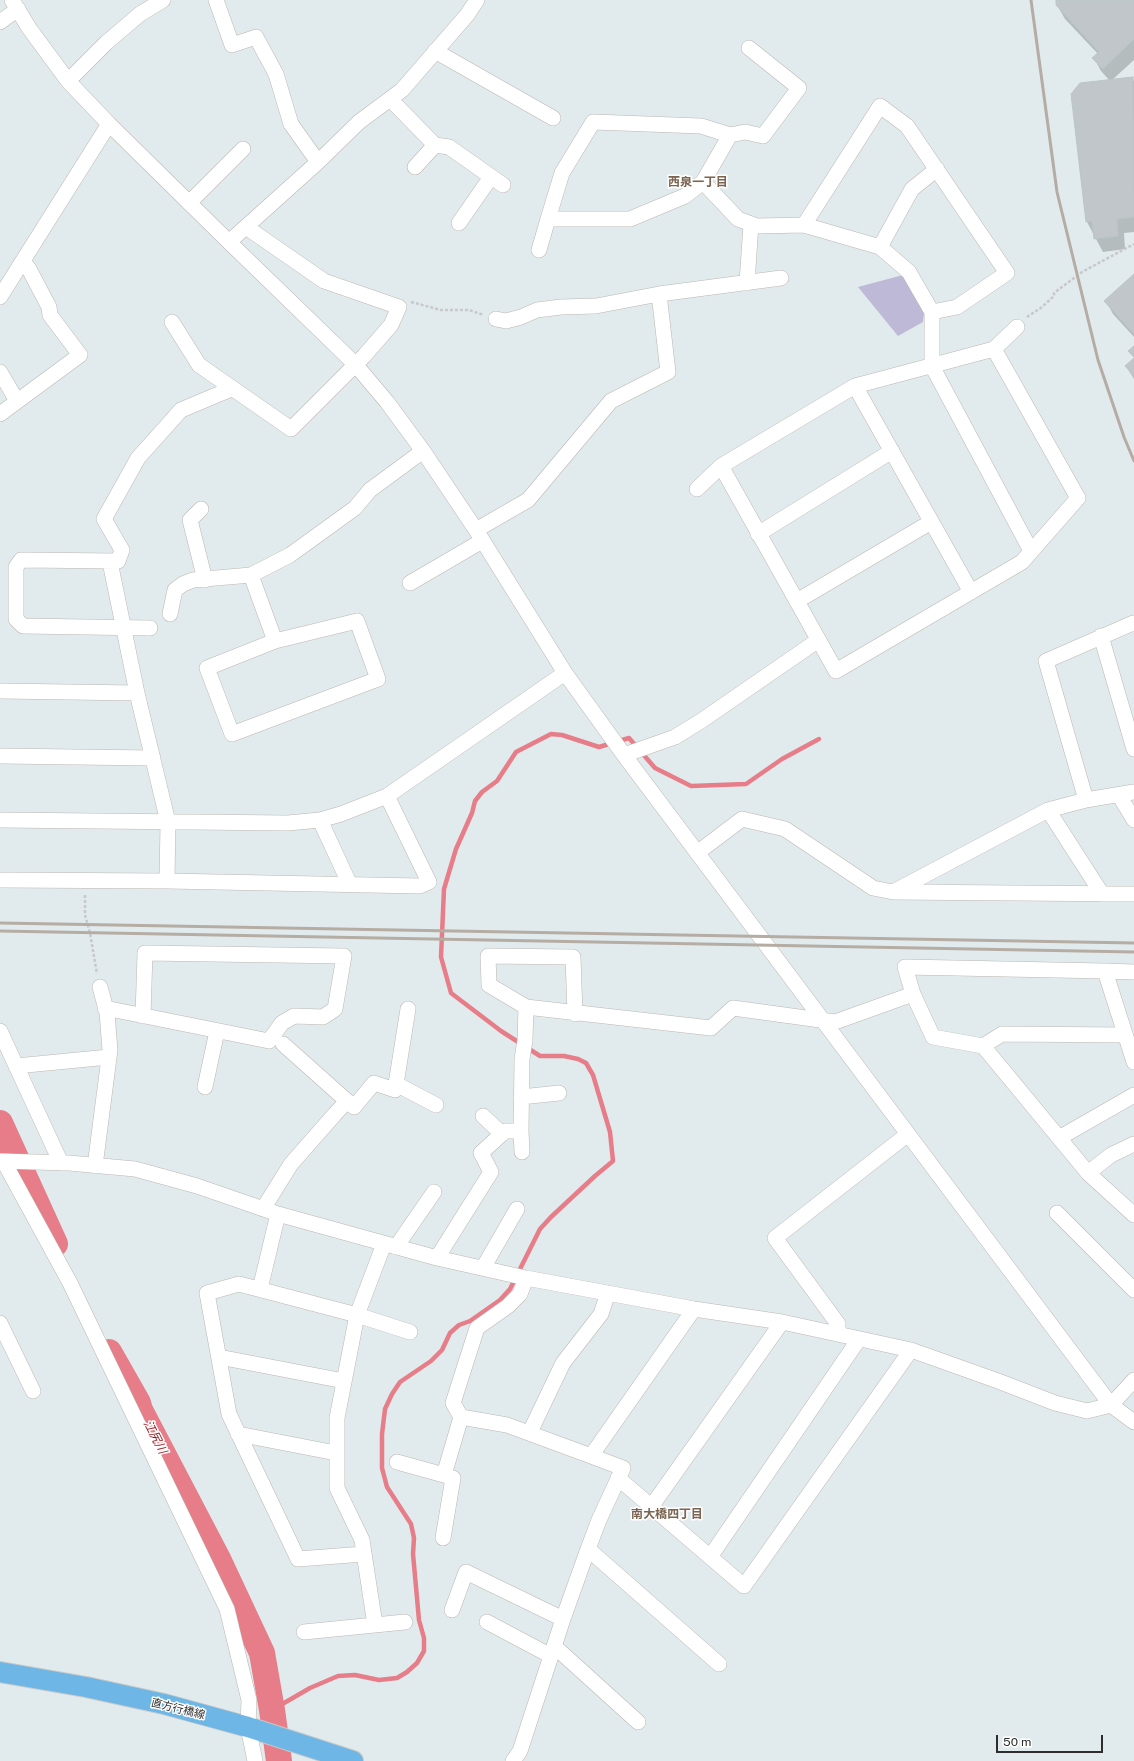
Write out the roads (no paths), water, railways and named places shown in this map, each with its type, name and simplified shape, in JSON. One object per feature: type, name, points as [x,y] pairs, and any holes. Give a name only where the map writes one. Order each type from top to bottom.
[{"type":"main road","name":"直方行橋線","points":[[0,1672],[86,1687],[164,1704],[248,1726],[353,1761]]},
{"type":"street","points":[[68,81],[106,43],[140,14],[163,0]]},
{"type":"street","points":[[216,0],[232,45],[256,38],[276,74],[291,124],[318,162]]},
{"type":"street","points":[[228,242],[318,162],[359,122],[402,90],[478,0]]},
{"type":"street","points":[[0,22],[15,5],[29,28],[68,81],[189,204],[355,364],[388,402],[479,535],[565,672],[624,755],[1111,1405],[1134,1422]]},
{"type":"street","points":[[539,250],[562,173],[593,122],[700,126],[730,135],[745,132],[763,136],[799,88],[749,48]]},
{"type":"street","points":[[435,51],[553,118]]},
{"type":"street","points":[[390,99],[435,145],[449,147],[497,181],[459,223]]},
{"type":"street","points":[[804,226],[880,106],[907,126],[1007,273],[957,307],[932,312]]},
{"type":"street","points":[[0,298],[109,124]]},
{"type":"street","points":[[548,219],[630,219],[685,196],[703,182],[730,135]]},
{"type":"street","points":[[415,167],[435,145]]},
{"type":"street","points":[[189,204],[243,149]]},
{"type":"street","points":[[880,247],[912,189],[937,169]]},
{"type":"street","points":[[703,182],[738,219],[757,226],[804,226],[880,247],[909,272],[932,312],[932,366],[1031,551]]},
{"type":"street","points":[[747,282],[751,224]]},
{"type":"street","points":[[172,322],[199,365],[231,389],[291,429],[364,356],[391,325],[399,307],[324,281],[246,227]]},
{"type":"street","points":[[0,414],[80,355],[50,315],[49,307],[29,269],[23,262]]},
{"type":"street","points":[[496,319],[506,321],[521,318],[537,310],[561,307],[596,306],[659,294],[781,278]]},
{"type":"street","points":[[410,582],[528,500],[611,401],[668,372],[659,294]]},
{"type":"street","points":[[697,488],[721,466],[855,386],[994,348],[1017,327]]},
{"type":"street","points":[[721,466],[797,601],[817,641],[836,671],[1022,562],[1078,498],[994,348]]},
{"type":"street","points":[[0,372],[17,401]]},
{"type":"street","points":[[855,386],[971,592]]},
{"type":"street","points":[[150,628],[22,626],[16,619],[16,567],[21,560],[118,561],[122,550],[104,519],[138,458],[180,410],[231,389]]},
{"type":"street","points":[[758,534],[892,451]]},
{"type":"street","points":[[170,614],[175,590],[183,584],[193,580],[251,575],[290,555],[349,513],[370,490],[423,452]]},
{"type":"street","points":[[201,509],[190,520],[205,580]]},
{"type":"street","points":[[797,601],[931,522]]},
{"type":"street","points":[[110,562],[137,692],[168,822],[167,881]]},
{"type":"street","points":[[251,575],[275,641]]},
{"type":"street","points":[[357,621],[378,679],[232,734],[207,668],[275,641],[357,621]]},
{"type":"street","points":[[1086,800],[1046,661],[1101,636],[1134,624]]},
{"type":"street","points":[[1101,636],[1134,749]]},
{"type":"street","points":[[624,755],[675,737],[701,721],[817,641]]},
{"type":"street","points":[[0,820],[288,823],[320,820],[341,814],[387,796],[565,672]]},
{"type":"street","points":[[0,691],[137,692]]},
{"type":"street","points":[[0,756],[153,758]]},
{"type":"street","points":[[892,892],[1048,810],[1086,800],[1134,792]]},
{"type":"street","points":[[1119,795],[1134,820]]},
{"type":"street","points":[[0,880],[167,881],[420,886],[429,882],[387,796]]},
{"type":"street","points":[[1048,810],[1102,894]]},
{"type":"street","points":[[697,853],[742,819],[785,829],[873,888],[892,892],[1134,894]]},
{"type":"street","points":[[320,820],[350,885]]},
{"type":"street","points":[[105,1008],[143,1016],[217,1031],[269,1042],[282,1023],[294,1016],[323,1017],[335,1009],[344,956],[144,953],[143,1016]]},
{"type":"street","points":[[575,1014],[573,957],[488,956],[489,984],[526,1007],[575,1014],[711,1028],[733,1008],[835,1022],[913,994]]},
{"type":"street","points":[[1134,972],[905,967],[913,994],[933,1037],[983,1046],[1088,1173],[1134,1215]]},
{"type":"street","points":[[1105,971],[1134,1062]]},
{"type":"street","points":[[95,1166],[110,1050],[105,1008],[100,987]]},
{"type":"street","points":[[522,1152],[522,1059],[525,1040],[526,1007]]},
{"type":"street","points":[[283,1044],[354,1107],[374,1083],[395,1090],[408,1009]]},
{"type":"street","points":[[0,1031],[61,1163]]},
{"type":"street","points":[[205,1087],[217,1031]]},
{"type":"street","points":[[983,1046],[1002,1034],[1125,1035]]},
{"type":"street","points":[[16,1066],[109,1057]]},
{"type":"street","points":[[396,1084],[436,1105]]},
{"type":"street","points":[[521,1097],[559,1093]]},
{"type":"street","points":[[1059,1138],[1134,1094]]},
{"type":"street","points":[[263,1209],[291,1164],[347,1101]]},
{"type":"street","points":[[483,1116],[502,1134]]},
{"type":"street","points":[[437,1258],[491,1172],[481,1154],[505,1131],[521,1131]]},
{"type":"street","points":[[838,1334],[838,1324],[774,1238],[908,1134]]},
{"type":"street","points":[[1088,1173],[1111,1155],[1134,1144]]},
{"type":"street","points":[[255,1761],[248,1726],[249,1700],[227,1609],[70,1283],[1,1166],[61,1163],[135,1170],[197,1186],[278,1214],[437,1258],[526,1278],[694,1309],[782,1322],[911,1350],[1055,1403],[1087,1411],[1111,1405],[1134,1380]]},
{"type":"street","points":[[375,1625],[362,1540],[337,1488],[337,1418],[357,1316],[390,1246],[434,1192]]},
{"type":"street","points":[[483,1268],[517,1209]]},
{"type":"street","points":[[1057,1213],[1134,1290]]},
{"type":"street","points":[[260,1289],[278,1214]]},
{"type":"street","points":[[444,1474],[461,1417],[453,1403],[477,1328],[508,1306],[520,1294],[526,1278]]},
{"type":"street","points":[[364,1554],[298,1559],[229,1414],[207,1293],[240,1284],[410,1332]]},
{"type":"street","points":[[530,1432],[563,1363],[601,1314],[608,1293]]},
{"type":"street","points":[[591,1456],[694,1309]]},
{"type":"street","points":[[651,1506],[782,1322]]},
{"type":"street","points":[[0,1323],[33,1391]]},
{"type":"street","points":[[710,1557],[859,1339]]},
{"type":"street","points":[[618,1478],[744,1586],[911,1350]]},
{"type":"street","points":[[219,1357],[344,1381]]},
{"type":"street","points":[[461,1417],[508,1425],[623,1468],[599,1520],[588,1549],[552,1651],[520,1751],[513,1761]]},
{"type":"street","points":[[238,1434],[336,1453]]},
{"type":"street","points":[[397,1462],[444,1474],[453,1478],[443,1538]]},
{"type":"street","points":[[588,1549],[719,1664]]},
{"type":"street","points":[[452,1610],[466,1572],[563,1619]]},
{"type":"street","points":[[304,1632],[405,1622]]},
{"type":"street","points":[[487,1622],[552,1651],[638,1722]]},
{"type":"waterway","points":[[272,1710],[310,1688],[338,1676],[355,1675],[379,1680],[397,1678],[417,1663],[424,1651],[424,1638],[419,1620],[413,1554],[414,1538],[411,1524],[387,1487],[382,1468],[382,1434],[385,1409],[400,1382],[431,1361],[442,1350],[450,1333],[459,1325],[470,1321],[500,1300],[510,1289],[540,1229],[595,1176],[613,1161],[610,1132],[593,1075],[586,1063],[578,1059],[564,1056],[540,1056],[501,1031],[451,993],[441,957],[444,889],[456,849],[472,813],[475,801],[482,792],[497,781],[516,752],[551,734],[562,735],[599,747],[629,738],[655,768],[691,786],[746,784],[782,759],[819,739]]},
{"type":"waterway","name":"江尻川","points":[[0,1123],[55,1244]]},
{"type":"waterway","name":"江尻川","points":[[109,1352],[138,1403],[140,1410],[218,1559],[262,1653],[279,1761]]},
{"type":"railway","points":[[1031,0],[1057,192],[1098,360],[1124,437],[1134,461]]},
{"type":"railway","points":[[0,923],[1134,943]]},
{"type":"railway","points":[[0,931],[1134,952]]},
{"type":"district","name":"西泉一丁目","points":[[698,182]]},
{"type":"district","name":"南大橋四丁目","points":[[667,1514]]}]
